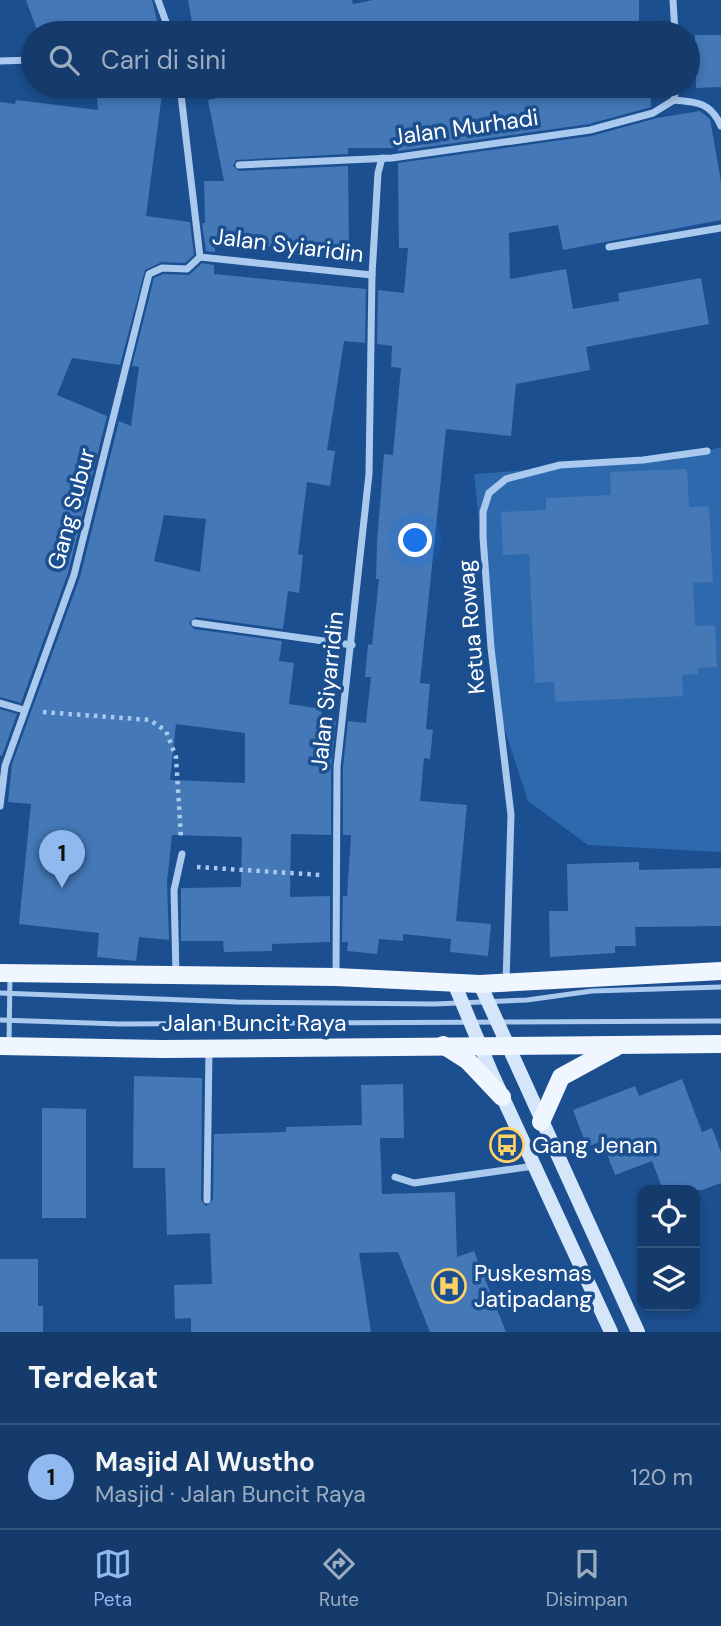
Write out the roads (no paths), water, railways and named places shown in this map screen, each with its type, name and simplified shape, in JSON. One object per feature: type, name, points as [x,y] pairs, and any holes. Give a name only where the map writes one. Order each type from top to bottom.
[{"type":"main road","name":"Jalan Buncit Raya","points":[[5,973],[336,977],[506,984],[721,971]]},
{"type":"main road","points":[[454,983],[502,1097],[611,1332]]},
{"type":"main road","points":[[480,984],[638,1332]]},
{"type":"main road","name":"Jalan Buncit Raya","points":[[4,1046],[721,1044]]},
{"type":"main road","points":[[443,1045],[468,1061],[502,1097]]},
{"type":"main road","points":[[541,1122],[561,1077],[619,1046]]},
{"type":"street","points":[[158,0],[166,21]]},
{"type":"street","points":[[673,0],[674,21]]},
{"type":"street","points":[[0,61],[21,60]]},
{"type":"street","name":"Jalan Syiaridin","points":[[181,98],[200,257],[372,275]]},
{"type":"street","points":[[674,100],[703,102],[714,111],[721,126]]},
{"type":"street","name":"Jalan Murhadi","points":[[372,411],[372,275],[378,173],[382,158],[590,130],[653,113],[674,100]]},
{"type":"street","points":[[239,165],[382,158]]},
{"type":"street","points":[[609,247],[721,228]]},
{"type":"street","name":"Gang Subur","points":[[0,806],[5,766],[74,575],[149,274],[162,268],[187,269],[200,257]]},
{"type":"street","name":"Jalan Siyarridin","points":[[336,977],[334,875],[337,768],[369,474],[372,411]]},
{"type":"street","name":"Ketua Rowag","points":[[506,984],[511,815],[491,648],[483,512],[489,493],[506,479],[560,465],[667,458],[707,450]]},
{"type":"street","points":[[195,623],[352,645]]},
{"type":"street","points":[[0,703],[24,710]]},
{"type":"street","points":[[176,976],[174,890],[182,854]]},
{"type":"street","points":[[207,1200],[209,1047]]},
{"type":"street","points":[[395,1177],[414,1183],[534,1166]]},
{"type":"lane","points":[[4,1046],[10,993],[5,973]]},
{"type":"lane","points":[[0,993],[237,1002],[462,1003],[592,991],[721,987]]},
{"type":"lane","points":[[0,1020],[120,1024],[721,1021]]},
{"type":"place","name":"Masjid Al Wustho","points":[[62,888]]},
{"type":"place","name":"Gang Jenan","points":[[507,1145]]},
{"type":"place","name":"Puskesmas Jatipadang","points":[[449,1286]]}]
